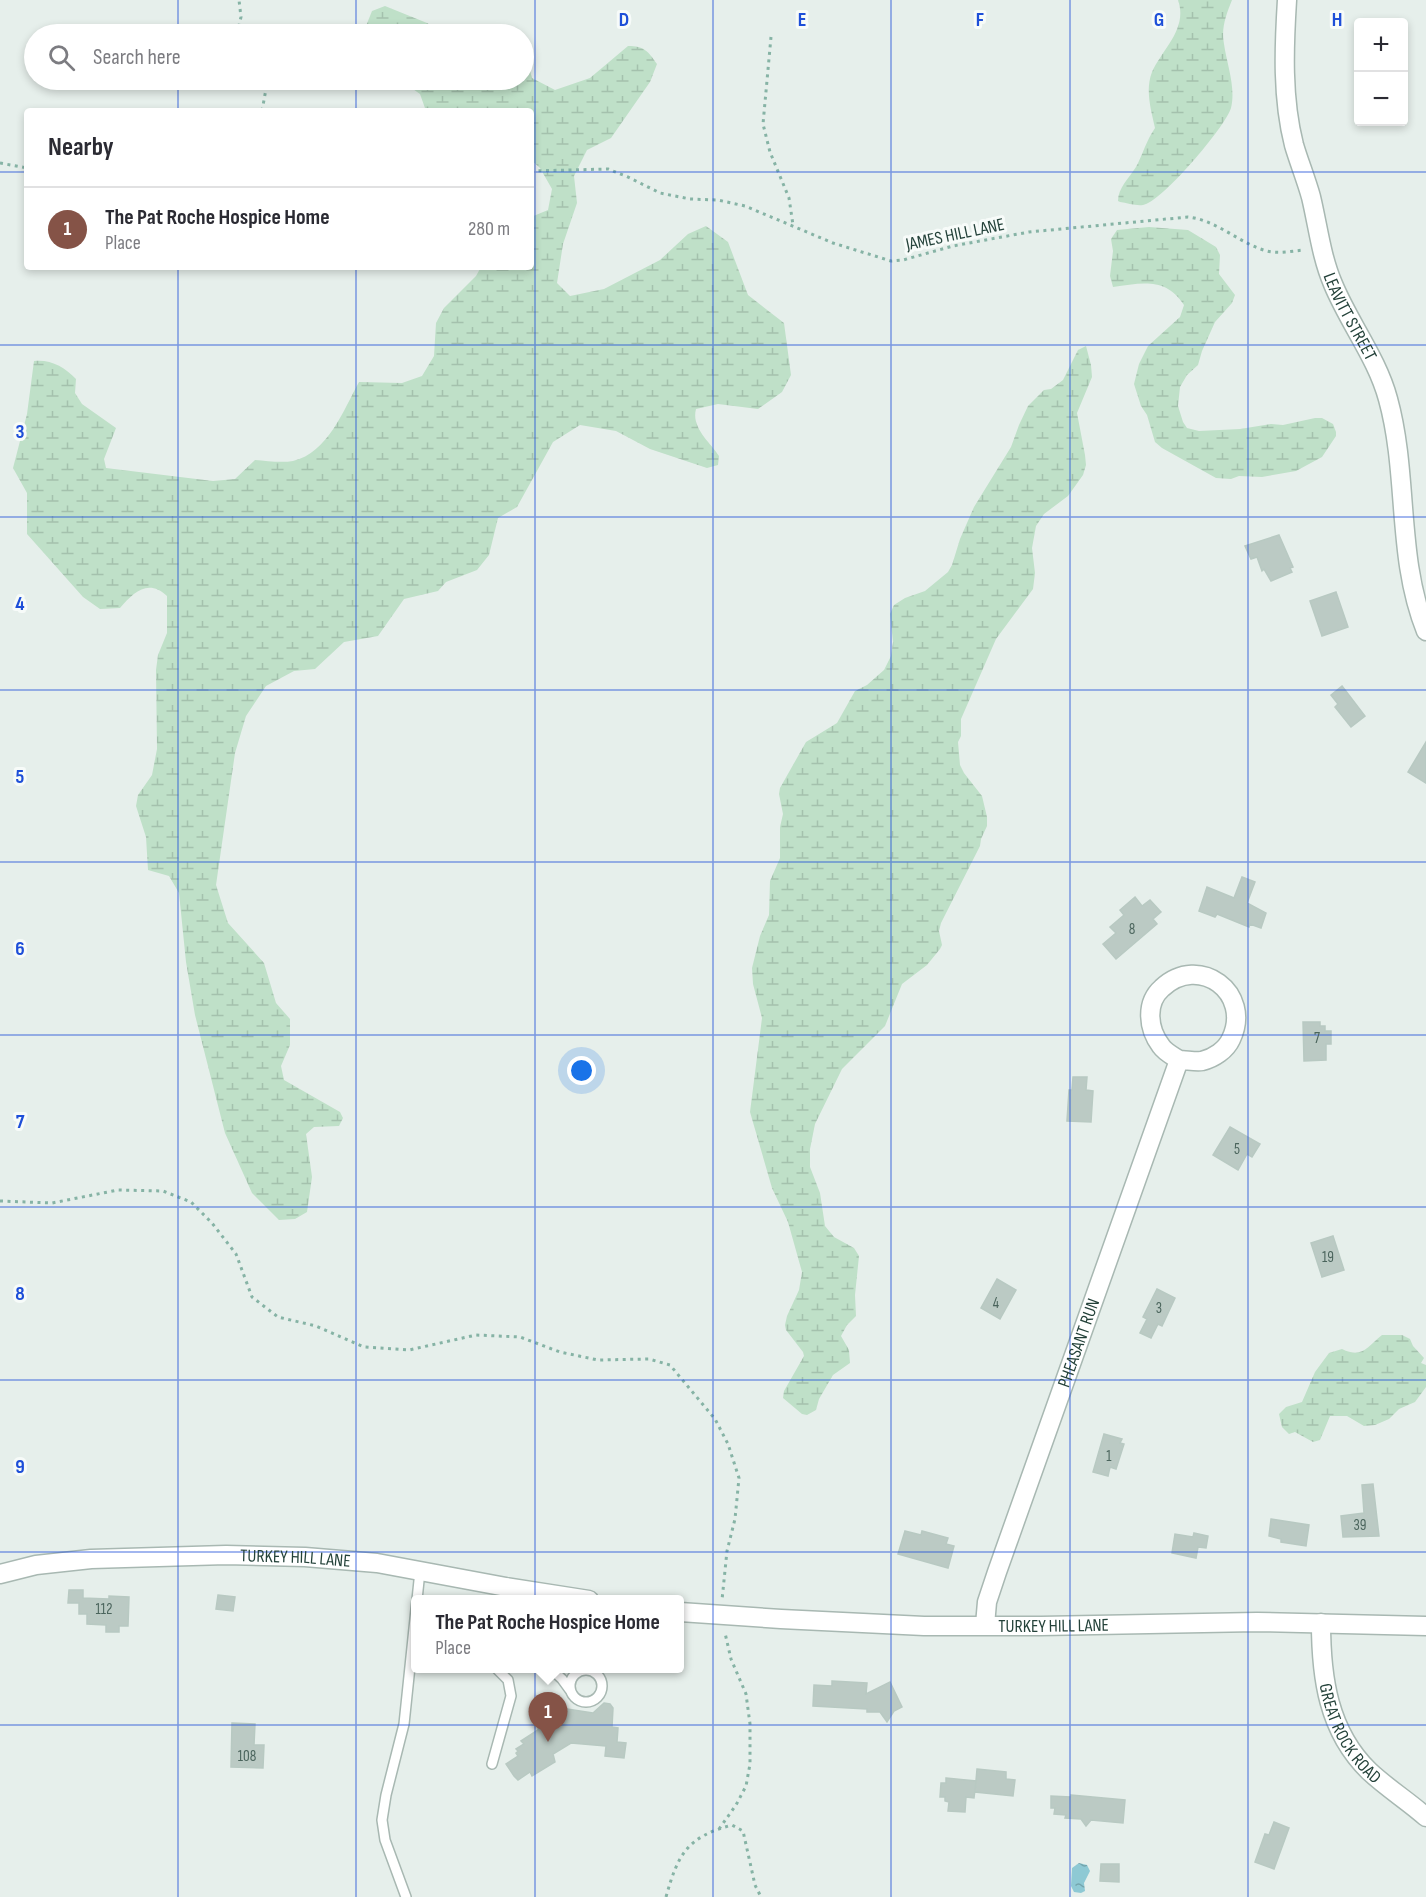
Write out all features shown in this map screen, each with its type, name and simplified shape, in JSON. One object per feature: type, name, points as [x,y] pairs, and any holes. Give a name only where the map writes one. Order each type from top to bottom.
[{"type":"street","name":"LEAVITT STREET","points":[[1287,0],[1285,66],[1288,109],[1294,144],[1310,196],[1321,248],[1334,287],[1376,368],[1387,396],[1399,453],[1407,556],[1415,597],[1426,631]]},
{"type":"street","points":[[1189,975],[1204,976],[1219,983],[1229,993],[1235,1004],[1236,1029],[1228,1045],[1217,1055],[1202,1061],[1179,1060],[1162,1048],[1151,1030],[1149,1016],[1152,1003],[1160,989],[1172,980],[1189,975]]},
{"type":"street","name":"PHEASANT RUN","points":[[985,1625],[987,1602],[997,1572],[1179,1060]]},
{"type":"street","name":"TURKEY HILL LANE","points":[[0,1574],[78,1560],[226,1555],[337,1559],[420,1571],[535,1595]]},
{"type":"street","name":"TURKEY HILL LANE","points":[[684,1612],[877,1624],[1041,1626],[1257,1622],[1426,1626]]},
{"type":"street","name":"GREAT ROCK ROAD","points":[[1321,1623],[1321,1658],[1326,1692],[1347,1745],[1370,1771],[1426,1817]]},
{"type":"lane","points":[[418,1595],[420,1571]]},
{"type":"lane","points":[[406,1897],[385,1840],[382,1820],[405,1724],[411,1663]]},
{"type":"lane","points":[[492,1764],[511,1696],[508,1680],[501,1673]]},
{"type":"lane","points":[[555,1673],[573,1695],[582,1701],[592,1701],[600,1694],[602,1684],[596,1673]]},
{"type":"lane","points":[[570,1690],[571,1680],[576,1673]]},
{"type":"path","points":[[239,0],[239,24]]},
{"type":"path","points":[[771,38],[763,124],[770,152],[789,198],[793,225]]},
{"type":"path","points":[[263,108],[266,90]]},
{"type":"path","points":[[0,164],[24,168]]},
{"type":"path","name":"JAMES HILL LANE","points":[[534,171],[608,169],[660,193],[690,199],[718,200],[745,206],[833,243],[891,261],[903,260],[953,246],[1029,232],[1188,217],[1201,220],[1266,251],[1321,248]]},
{"type":"path","points":[[0,1201],[52,1203],[118,1190],[163,1191],[191,1202],[212,1223],[236,1254],[252,1298],[278,1317],[316,1326],[364,1347],[409,1350],[476,1335],[520,1337],[560,1352],[598,1360],[649,1359],[670,1365],[715,1419],[728,1444],[739,1478],[735,1519],[727,1551],[721,1616],[731,1659],[746,1694],[750,1724],[750,1764],[746,1786],[736,1806],[719,1829]]},
{"type":"path","points":[[666,1897],[677,1862],[685,1850],[692,1843],[732,1825],[743,1832],[755,1885],[761,1897]]},
{"type":"green space","points":[[1178,0],[1232,0],[1223,32],[1232,84],[1231,108],[1206,146],[1164,192],[1143,205],[1120,202],[1118,196],[1122,187],[1136,167],[1155,128],[1149,100],[1150,79],[1177,29],[1180,20]]},
{"type":"green space","points":[[385,6],[429,24],[367,24],[372,11]]},
{"type":"green space","points":[[628,46],[645,50],[657,64],[650,82],[611,138],[587,150],[574,176],[577,203],[563,244],[557,283],[570,296],[604,289],[660,260],[688,234],[706,226],[728,242],[748,295],[784,323],[791,375],[782,392],[758,409],[718,404],[696,409],[695,416],[699,429],[719,456],[718,465],[707,468],[650,449],[616,431],[580,425],[553,442],[517,507],[498,518],[489,555],[477,570],[446,582],[438,591],[404,599],[378,636],[344,642],[315,669],[294,671],[266,686],[246,716],[235,753],[216,885],[228,923],[264,963],[276,1003],[290,1019],[290,1045],[281,1066],[284,1080],[340,1112],[343,1118],[339,1126],[314,1127],[306,1134],[312,1177],[307,1212],[295,1219],[279,1220],[252,1193],[225,1133],[195,1015],[186,962],[179,893],[169,876],[148,870],[146,837],[136,806],[138,795],[152,775],[157,749],[156,670],[158,655],[167,633],[167,596],[153,588],[147,588],[130,597],[120,608],[100,609],[83,597],[27,534],[27,493],[13,468],[27,414],[34,361],[51,363],[67,371],[76,379],[75,393],[82,404],[116,428],[104,459],[106,468],[213,481],[235,479],[255,460],[289,462],[305,456],[316,449],[334,429],[359,382],[402,383],[422,376],[434,356],[436,323],[444,308],[479,270],[534,270],[534,216],[548,210],[552,189],[540,168],[534,163],[534,108],[425,108],[420,94],[414,90],[534,90],[534,79],[555,90],[590,78]]},
{"type":"green space","points":[[1149,227],[1188,230],[1216,247],[1220,255],[1219,274],[1235,295],[1232,303],[1215,322],[1198,365],[1187,375],[1180,387],[1178,406],[1187,428],[1199,431],[1240,429],[1322,418],[1333,424],[1336,436],[1322,457],[1296,471],[1262,477],[1216,478],[1155,442],[1134,384],[1139,364],[1148,346],[1180,317],[1184,305],[1177,296],[1161,286],[1134,284],[1113,287],[1110,276],[1113,251],[1111,239],[1117,230]]},
{"type":"green space","points":[[1086,346],[1092,377],[1077,413],[1086,465],[1083,475],[1068,496],[1044,514],[1036,526],[1032,548],[1035,573],[1033,589],[996,639],[961,719],[961,736],[958,742],[960,765],[982,796],[987,826],[980,846],[941,923],[939,931],[942,945],[940,949],[927,965],[902,984],[885,1026],[842,1069],[815,1124],[810,1149],[810,1167],[820,1193],[825,1226],[834,1237],[854,1248],[859,1256],[855,1295],[856,1316],[841,1336],[849,1350],[850,1363],[833,1375],[819,1399],[816,1410],[807,1415],[802,1414],[783,1398],[784,1391],[804,1356],[785,1325],[799,1290],[802,1272],[788,1222],[772,1188],[750,1112],[762,1018],[753,984],[752,968],[760,936],[769,915],[770,881],[780,858],[780,827],[783,814],[780,788],[806,742],[837,723],[855,691],[867,685],[884,670],[891,656],[893,642],[890,614],[894,605],[905,598],[925,591],[948,572],[974,507],[1011,447],[1028,406],[1044,390],[1051,389],[1063,380],[1078,350]]},
{"type":"green space","points":[[1382,1335],[1402,1335],[1410,1339],[1424,1358],[1421,1363],[1426,1365],[1426,1387],[1415,1402],[1399,1409],[1389,1419],[1375,1425],[1364,1426],[1347,1416],[1330,1416],[1320,1440],[1313,1442],[1295,1432],[1289,1434],[1282,1427],[1279,1414],[1286,1407],[1302,1402],[1315,1372],[1329,1353],[1342,1349],[1359,1352]]},
{"type":"water","points":[[1079,1863],[1087,1865],[1090,1871],[1084,1883],[1085,1891],[1081,1893],[1074,1892],[1071,1886],[1072,1868]]},
{"type":"building","points":[[1279,535],[1293,567],[1290,568],[1292,572],[1271,581],[1264,569],[1262,571],[1257,557],[1251,559],[1245,546]]},
{"type":"building","points":[[1336,592],[1348,627],[1322,636],[1310,601]]},
{"type":"building","points":[[1342,686],[1365,716],[1351,727],[1335,707],[1338,704],[1331,695]]},
{"type":"building","points":[[1426,742],[1426,783],[1408,772]]},
{"type":"building","points":[[1242,877],[1255,882],[1247,903],[1266,913],[1261,928],[1250,924],[1249,927],[1217,914],[1215,917],[1199,911],[1207,887],[1234,898]]},
{"type":"building","points":[[1135,897],[1142,906],[1150,900],[1161,912],[1153,919],[1157,924],[1116,959],[1103,944],[1116,933],[1110,927],[1124,915],[1120,910]]},
{"type":"building","points":[[1303,1022],[1320,1022],[1320,1026],[1325,1026],[1325,1031],[1331,1031],[1331,1044],[1326,1044],[1326,1060],[1304,1061]]},
{"type":"building","points":[[1073,1077],[1087,1077],[1086,1090],[1093,1091],[1091,1122],[1067,1121],[1069,1090],[1072,1090]]},
{"type":"building","points":[[1230,1127],[1260,1144],[1252,1157],[1247,1154],[1238,1170],[1213,1155]]},
{"type":"building","points":[[1333,1236],[1344,1270],[1322,1277],[1311,1243]]},
{"type":"building","points":[[997,1279],[1016,1290],[1000,1319],[981,1308]]},
{"type":"building","points":[[1157,1289],[1175,1298],[1162,1326],[1158,1324],[1151,1338],[1140,1333],[1147,1319],[1143,1317]]},
{"type":"building","points":[[1104,1434],[1122,1439],[1120,1443],[1124,1444],[1116,1469],[1110,1467],[1108,1476],[1093,1472]]},
{"type":"building","points":[[1373,1484],[1379,1536],[1343,1537],[1341,1516],[1364,1513],[1362,1485]]},
{"type":"building","points":[[1271,1519],[1309,1525],[1306,1546],[1281,1542],[1281,1539],[1269,1536]]},
{"type":"building","points":[[905,1531],[921,1535],[922,1531],[948,1538],[946,1544],[954,1546],[948,1568],[898,1554]]},
{"type":"building","points":[[1194,1533],[1208,1536],[1206,1548],[1198,1547],[1196,1558],[1172,1553],[1175,1534],[1193,1537]]},
{"type":"building","points":[[69,1590],[83,1590],[83,1598],[129,1597],[128,1626],[119,1626],[119,1632],[106,1632],[106,1625],[87,1624],[87,1614],[79,1614],[79,1603],[68,1603]]},
{"type":"building","points":[[218,1595],[235,1597],[233,1611],[216,1609]]},
{"type":"building","points":[[832,1681],[867,1683],[866,1694],[890,1682],[902,1707],[894,1711],[887,1722],[880,1712],[867,1712],[867,1709],[813,1706],[814,1685],[832,1686]]},
{"type":"building","points":[[604,1703],[610,1704],[613,1708],[612,1727],[618,1728],[617,1742],[626,1743],[624,1758],[605,1756],[606,1746],[571,1743],[553,1754],[555,1762],[532,1776],[530,1772],[518,1780],[514,1776],[506,1764],[518,1756],[516,1749],[524,1744],[521,1741],[538,1730],[542,1705],[593,1713]]},
{"type":"building","points":[[232,1723],[255,1724],[254,1745],[264,1745],[263,1768],[231,1767]]},
{"type":"building","points":[[977,1769],[1006,1772],[1006,1779],[1015,1780],[1013,1796],[975,1792]]},
{"type":"building","points":[[946,1778],[976,1781],[974,1798],[966,1797],[965,1812],[948,1811],[949,1802],[945,1801],[945,1797],[940,1797],[941,1783],[946,1783]]},
{"type":"building","points":[[1071,1795],[1125,1800],[1123,1823],[1091,1820],[1086,1826],[1081,1819],[1065,1818],[1066,1815],[1054,1814],[1055,1808],[1051,1808],[1051,1796],[1071,1797]]},
{"type":"building","points":[[1274,1822],[1289,1828],[1274,1869],[1255,1862],[1265,1834],[1269,1835]]},
{"type":"building","points":[[1101,1864],[1119,1864],[1119,1882],[1100,1881]]},
{"type":"place","name":"The Pat Roche Hospice Home","points":[[548,1742]]}]
